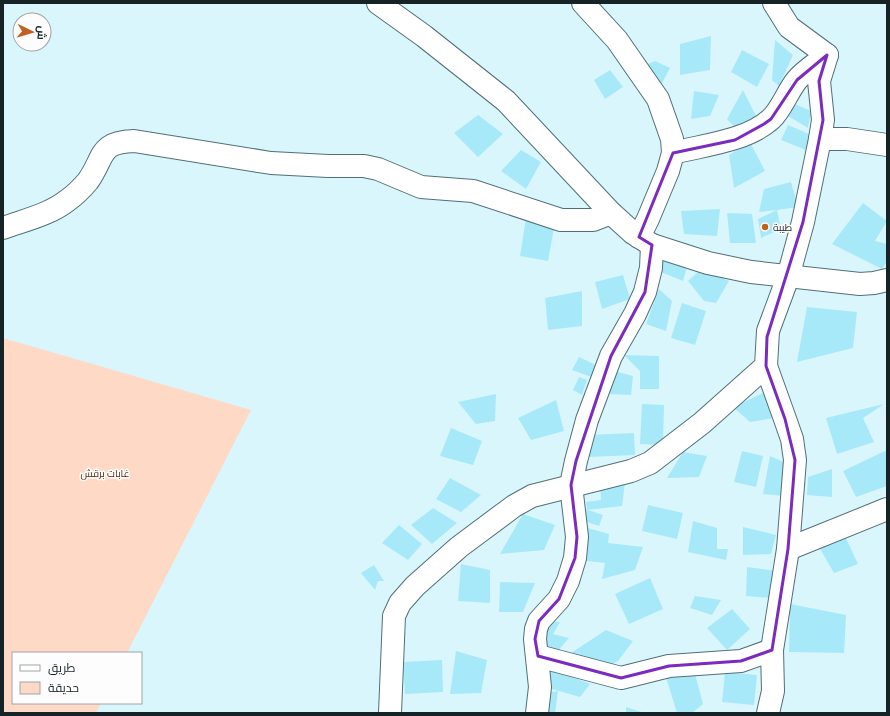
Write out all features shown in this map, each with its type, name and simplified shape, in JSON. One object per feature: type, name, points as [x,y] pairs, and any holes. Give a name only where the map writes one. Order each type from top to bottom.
[{"type":"street","points":[[378,3],[424,36],[506,100],[611,213],[646,241],[708,263],[788,277],[860,284],[887,280]]},
{"type":"street","points":[[537,713],[540,687],[538,656],[535,639],[537,625],[539,620],[559,599],[568,581],[575,558],[577,537],[571,485],[587,420],[611,356],[636,314],[645,292],[651,268],[646,241],[651,213],[668,171],[673,153],[672,139],[658,100],[617,40],[583,3]]},
{"type":"street","points":[[774,3],[789,27],[827,55]]},
{"type":"street","points":[[673,153],[724,140],[735,140],[764,124],[771,119],[797,80],[827,55]]},
{"type":"street","points":[[768,713],[773,691],[772,650],[788,549],[794,460],[790,432],[766,366],[768,331],[788,277],[803,222],[823,120],[819,81],[827,55]]},
{"type":"street","points":[[820,139],[847,139],[887,145]]},
{"type":"street","points":[[3,228],[37,217],[66,202],[88,181],[98,161],[108,147],[119,141],[134,141],[271,162],[328,166],[364,166],[378,169],[421,187],[473,191],[561,220],[593,220],[611,213]]},
{"type":"street","points":[[390,713],[394,616],[400,603],[415,586],[459,547],[514,506],[532,496],[631,471],[650,464],[702,423],[766,366]]},
{"type":"street","points":[[788,549],[887,509]]},
{"type":"street","points":[[538,656],[621,678],[668,666],[741,661],[772,650]]},
{"type":"highlighted area","points":[[827,55],[819,81],[823,120],[803,222],[767,337],[766,366],[785,419],[795,460],[788,549],[772,650],[741,661],[669,666],[621,678],[538,656],[535,639],[539,621],[559,599],[575,558],[577,537],[571,485],[576,461],[611,356],[645,292],[652,245],[639,237],[673,153],[735,140],[764,124],[771,119],[797,80]]},
{"type":"green space","name":"غابات برقش","points":[[3,338],[251,410],[128,652],[12,652],[12,704],[100,704],[96,713],[3,713]]},
{"type":"building","points":[[711,36],[710,70],[680,75],[680,44]]},
{"type":"building","points":[[775,40],[793,55],[779,86],[772,80]]},
{"type":"building","points":[[742,50],[769,64],[757,87],[731,72]]},
{"type":"building","points":[[655,61],[670,68],[660,87],[641,67]]},
{"type":"building","points":[[610,70],[623,87],[605,99],[594,80]]},
{"type":"building","points":[[743,90],[758,120],[739,131],[727,119]]},
{"type":"building","points":[[694,91],[719,95],[710,116],[691,119]]},
{"type":"building","points":[[790,102],[811,111],[808,128],[788,116],[776,132],[770,129]]},
{"type":"building","points":[[478,115],[503,134],[478,157],[454,133]]},
{"type":"building","points":[[788,125],[816,137],[806,150],[781,140]]},
{"type":"building","points":[[750,142],[765,171],[734,188],[729,155]]},
{"type":"building","points":[[521,150],[541,162],[526,189],[501,171]]},
{"type":"building","points":[[791,182],[798,207],[759,212],[764,189]]},
{"type":"building","points":[[863,203],[887,221],[875,241],[887,244],[887,261],[882,269],[832,244]]},
{"type":"building","points":[[720,209],[717,236],[684,234],[681,211]]},
{"type":"building","points":[[777,210],[781,229],[761,238],[758,219]]},
{"type":"building","points":[[727,213],[752,214],[756,243],[730,243]]},
{"type":"building","points":[[526,218],[555,223],[548,261],[520,256]]},
{"type":"building","points":[[660,255],[688,263],[683,281],[656,270]]},
{"type":"building","points":[[701,269],[729,281],[716,303],[704,301],[688,281]]},
{"type":"building","points":[[623,275],[630,299],[602,309],[595,282]]},
{"type":"building","points":[[659,289],[672,301],[666,331],[646,324]]},
{"type":"building","points":[[582,291],[582,326],[548,330],[545,298]]},
{"type":"building","points":[[682,303],[706,311],[695,345],[671,338]]},
{"type":"building","points":[[807,307],[857,312],[853,348],[797,362]]},
{"type":"building","points":[[624,355],[659,356],[659,389],[640,389],[640,371]]},
{"type":"building","points":[[579,357],[598,366],[594,378],[572,370]]},
{"type":"building","points":[[611,370],[633,376],[631,395],[605,394]]},
{"type":"building","points":[[579,377],[587,380],[582,395],[573,390]]},
{"type":"building","points":[[767,391],[775,418],[750,422],[733,407]]},
{"type":"building","points":[[496,394],[495,421],[476,424],[458,402]]},
{"type":"building","points":[[556,400],[564,431],[531,440],[518,418]]},
{"type":"building","points":[[642,404],[664,405],[663,445],[640,444]]},
{"type":"building","points":[[884,404],[863,418],[874,442],[837,454],[826,418]]},
{"type":"building","points":[[451,428],[482,441],[473,465],[440,456]]},
{"type":"building","points":[[634,433],[635,455],[588,457],[587,435]]},
{"type":"building","points":[[887,450],[887,486],[856,497],[843,471]]},
{"type":"building","points":[[742,451],[763,456],[756,487],[734,482]]},
{"type":"building","points":[[683,452],[707,456],[699,477],[667,478]]},
{"type":"building","points":[[770,456],[788,464],[785,496],[763,494]]},
{"type":"building","points":[[832,469],[832,497],[807,495],[808,477]]},
{"type":"building","points":[[450,478],[481,495],[461,512],[436,499]]},
{"type":"building","points":[[625,483],[622,506],[587,510],[586,502],[601,500],[600,484]]},
{"type":"building","points":[[648,505],[683,513],[677,539],[642,531]]},
{"type":"building","points":[[579,507],[603,515],[599,526],[581,520]]},
{"type":"building","points":[[433,508],[457,523],[432,544],[411,525]]},
{"type":"building","points":[[523,514],[555,525],[544,550],[500,554]]},
{"type":"building","points":[[693,521],[717,528],[717,549],[728,549],[726,560],[688,552]]},
{"type":"building","points":[[399,525],[422,544],[408,560],[382,543]]},
{"type":"building","points":[[581,526],[609,534],[608,543],[643,547],[635,570],[602,579],[605,563],[579,560]]},
{"type":"building","points":[[743,527],[776,535],[771,554],[743,555]]},
{"type":"building","points":[[844,534],[858,564],[834,573],[819,547]]},
{"type":"building","points":[[461,564],[490,570],[490,603],[458,601]]},
{"type":"building","points":[[374,565],[384,581],[378,581],[375,590],[361,573]]},
{"type":"building","points":[[747,567],[778,571],[772,598],[746,596]]},
{"type":"building","points":[[650,578],[663,609],[629,624],[615,594]]},
{"type":"building","points":[[500,582],[535,583],[523,612],[499,612]]},
{"type":"building","points":[[695,596],[721,600],[712,615],[690,608]]},
{"type":"building","points":[[790,604],[846,615],[844,653],[789,652]]},
{"type":"building","points":[[732,609],[750,629],[727,650],[707,628]]},
{"type":"building","points":[[545,621],[560,622],[553,634],[569,638],[555,654],[543,651]]},
{"type":"building","points":[[606,630],[633,641],[618,661],[605,668],[568,655]]},
{"type":"building","points":[[456,651],[487,660],[481,693],[450,694]]},
{"type":"building","points":[[442,660],[443,692],[405,694],[403,662]]},
{"type":"building","points":[[550,669],[590,684],[580,697],[545,687]]},
{"type":"building","points":[[694,670],[703,704],[692,713],[677,713],[665,674]]},
{"type":"building","points":[[725,672],[757,675],[754,705],[722,702]]},
{"type":"building","points":[[558,691],[555,713],[541,713],[544,693]]},
{"type":"building","points":[[626,707],[645,713],[626,713]]},
{"type":"place","name":"طيبة","points":[[765,227]]}]
